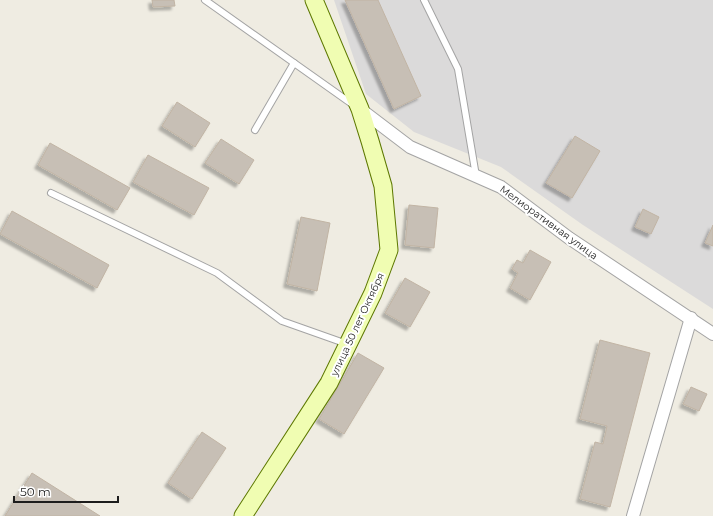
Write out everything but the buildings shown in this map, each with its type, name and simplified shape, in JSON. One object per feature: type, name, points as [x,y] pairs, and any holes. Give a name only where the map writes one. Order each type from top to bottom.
[{"type":"main road","name":"улица 50 лет Октября","points":[[243,516],[329,383],[373,293],[389,250],[383,186],[360,109],[314,0]]},
{"type":"street","name":"Мелиоративная улица","points":[[360,109],[410,147],[501,187],[569,238],[713,334]]},
{"type":"street","points":[[633,516],[691,318]]},
{"type":"lane","points":[[205,0],[360,109]]},
{"type":"lane","points":[[424,0],[458,68],[476,176]]},
{"type":"lane","points":[[255,130],[294,63]]},
{"type":"lane","points":[[51,192],[217,273],[282,321],[348,344]]},
{"type":"shaded area","points":[[334,0],[713,0],[713,309],[583,225],[501,167],[414,132],[366,94]]}]
